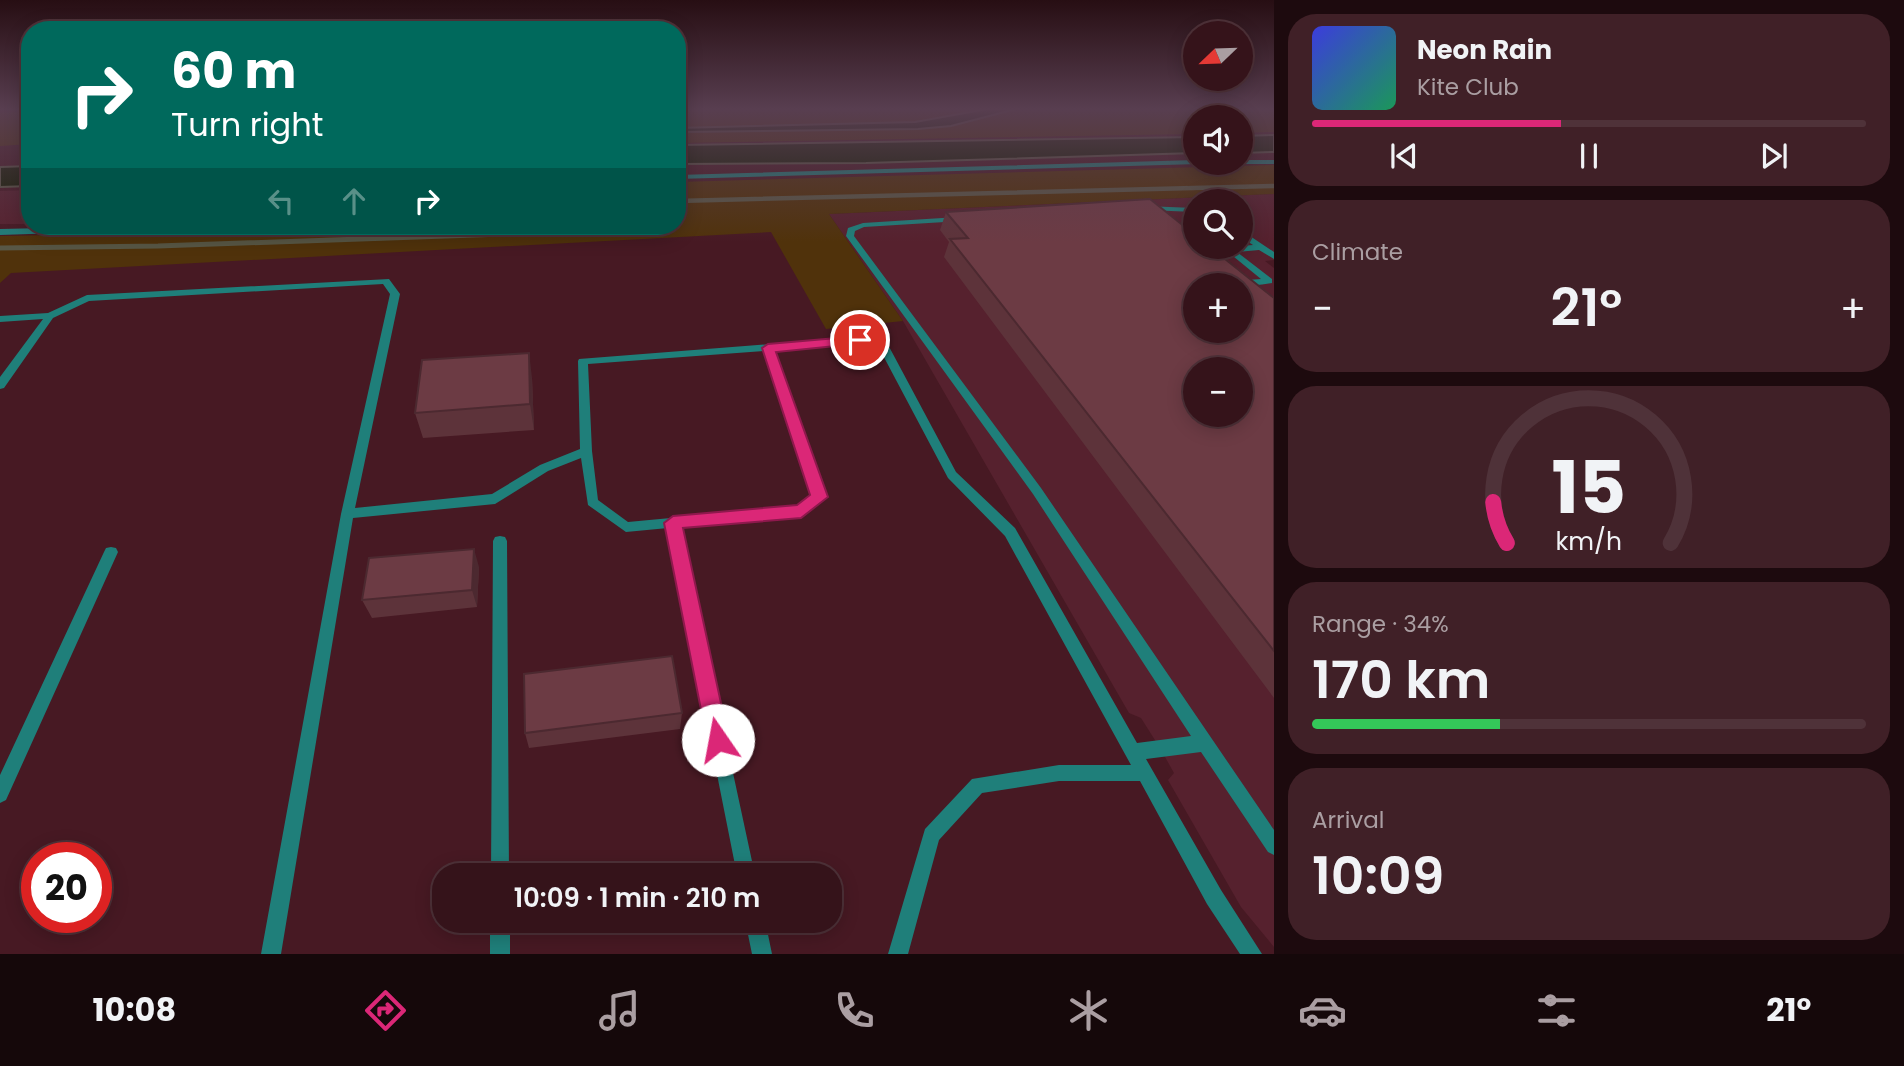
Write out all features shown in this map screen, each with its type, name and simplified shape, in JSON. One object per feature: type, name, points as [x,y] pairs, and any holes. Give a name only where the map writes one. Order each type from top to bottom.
[{"type":"lane","points":[[686,177],[1183,162]]},
{"type":"lane","points":[[1253,162],[1274,162]]},
{"type":"lane","points":[[1136,209],[1183,210]]},
{"type":"lane","points":[[975,218],[854,228],[850,236],[873,263],[1037,491],[1274,846]]},
{"type":"lane","points":[[0,232],[21,231]]},
{"type":"lane","points":[[1253,241],[1274,256]]},
{"type":"lane","points":[[1253,248],[1261,247]]},
{"type":"lane","points":[[1211,259],[1219,265]]},
{"type":"lane","points":[[1228,272],[1246,283],[1269,281],[1241,259]]},
{"type":"lane","points":[[0,319],[50,316],[87,298],[386,281],[396,294],[346,514],[271,954]]},
{"type":"lane","points":[[0,385],[50,316]]},
{"type":"lane","points":[[768,348],[819,497],[801,511],[626,527],[592,502],[586,451],[583,361],[860,340],[882,343],[952,475],[1010,532],[1214,897],[1252,954]]},
{"type":"lane","points":[[346,514],[495,499],[544,468],[586,451]]},
{"type":"lane","points":[[673,523],[744,863]]},
{"type":"lane","points":[[500,541],[500,863]]},
{"type":"lane","points":[[0,794],[111,552]]},
{"type":"lane","points":[[1132,752],[1204,743]]},
{"type":"lane","points":[[898,954],[931,835],[978,785],[1059,773],[1144,773]]},
{"type":"lane","points":[[500,933],[500,954]]},
{"type":"lane","points":[[758,933],[762,954]]},
{"type":"shaded area","points":[[686,154],[1178,154],[866,163],[686,164]]},
{"type":"shaded area","points":[[1274,165],[1274,194],[1253,195],[1253,189],[1183,189],[1183,198],[829,214],[903,321],[826,329],[771,232],[11,273],[0,283],[0,236],[686,235],[686,182],[1183,168],[1183,175],[1253,175],[1253,166]]},
{"type":"shaded area","points":[[21,166],[21,186],[0,187],[0,167]]},
{"type":"shaded area","points":[[21,190],[21,224],[0,224],[0,191]]},
{"type":"shaded area","points":[[1274,194],[1274,260],[1265,261],[1274,268],[1274,947],[1241,907],[1168,780],[1174,773],[1160,748],[1141,718],[1129,713],[903,321],[829,214],[1183,198],[1183,259],[1253,259],[1253,195]]},
{"type":"building","points":[[1150,199],[1183,225],[1183,259],[1225,259],[1243,273],[1183,273],[1183,343],[1253,343],[1253,281],[1274,298],[1274,651],[950,239],[968,238],[946,212]]},
{"type":"building","points":[[529,353],[530,404],[415,413],[422,360]]},
{"type":"building","points":[[474,549],[472,590],[362,600],[369,558]]},
{"type":"building","points":[[672,656],[682,713],[525,733],[524,674]]},
{"type":"waterway","points":[[686,201],[1274,186]]},
{"type":"waterway","points":[[0,248],[158,246],[472,235]]},
{"type":"route","points":[[718,740],[673,523],[801,511],[819,497],[768,348],[860,340]]}]
